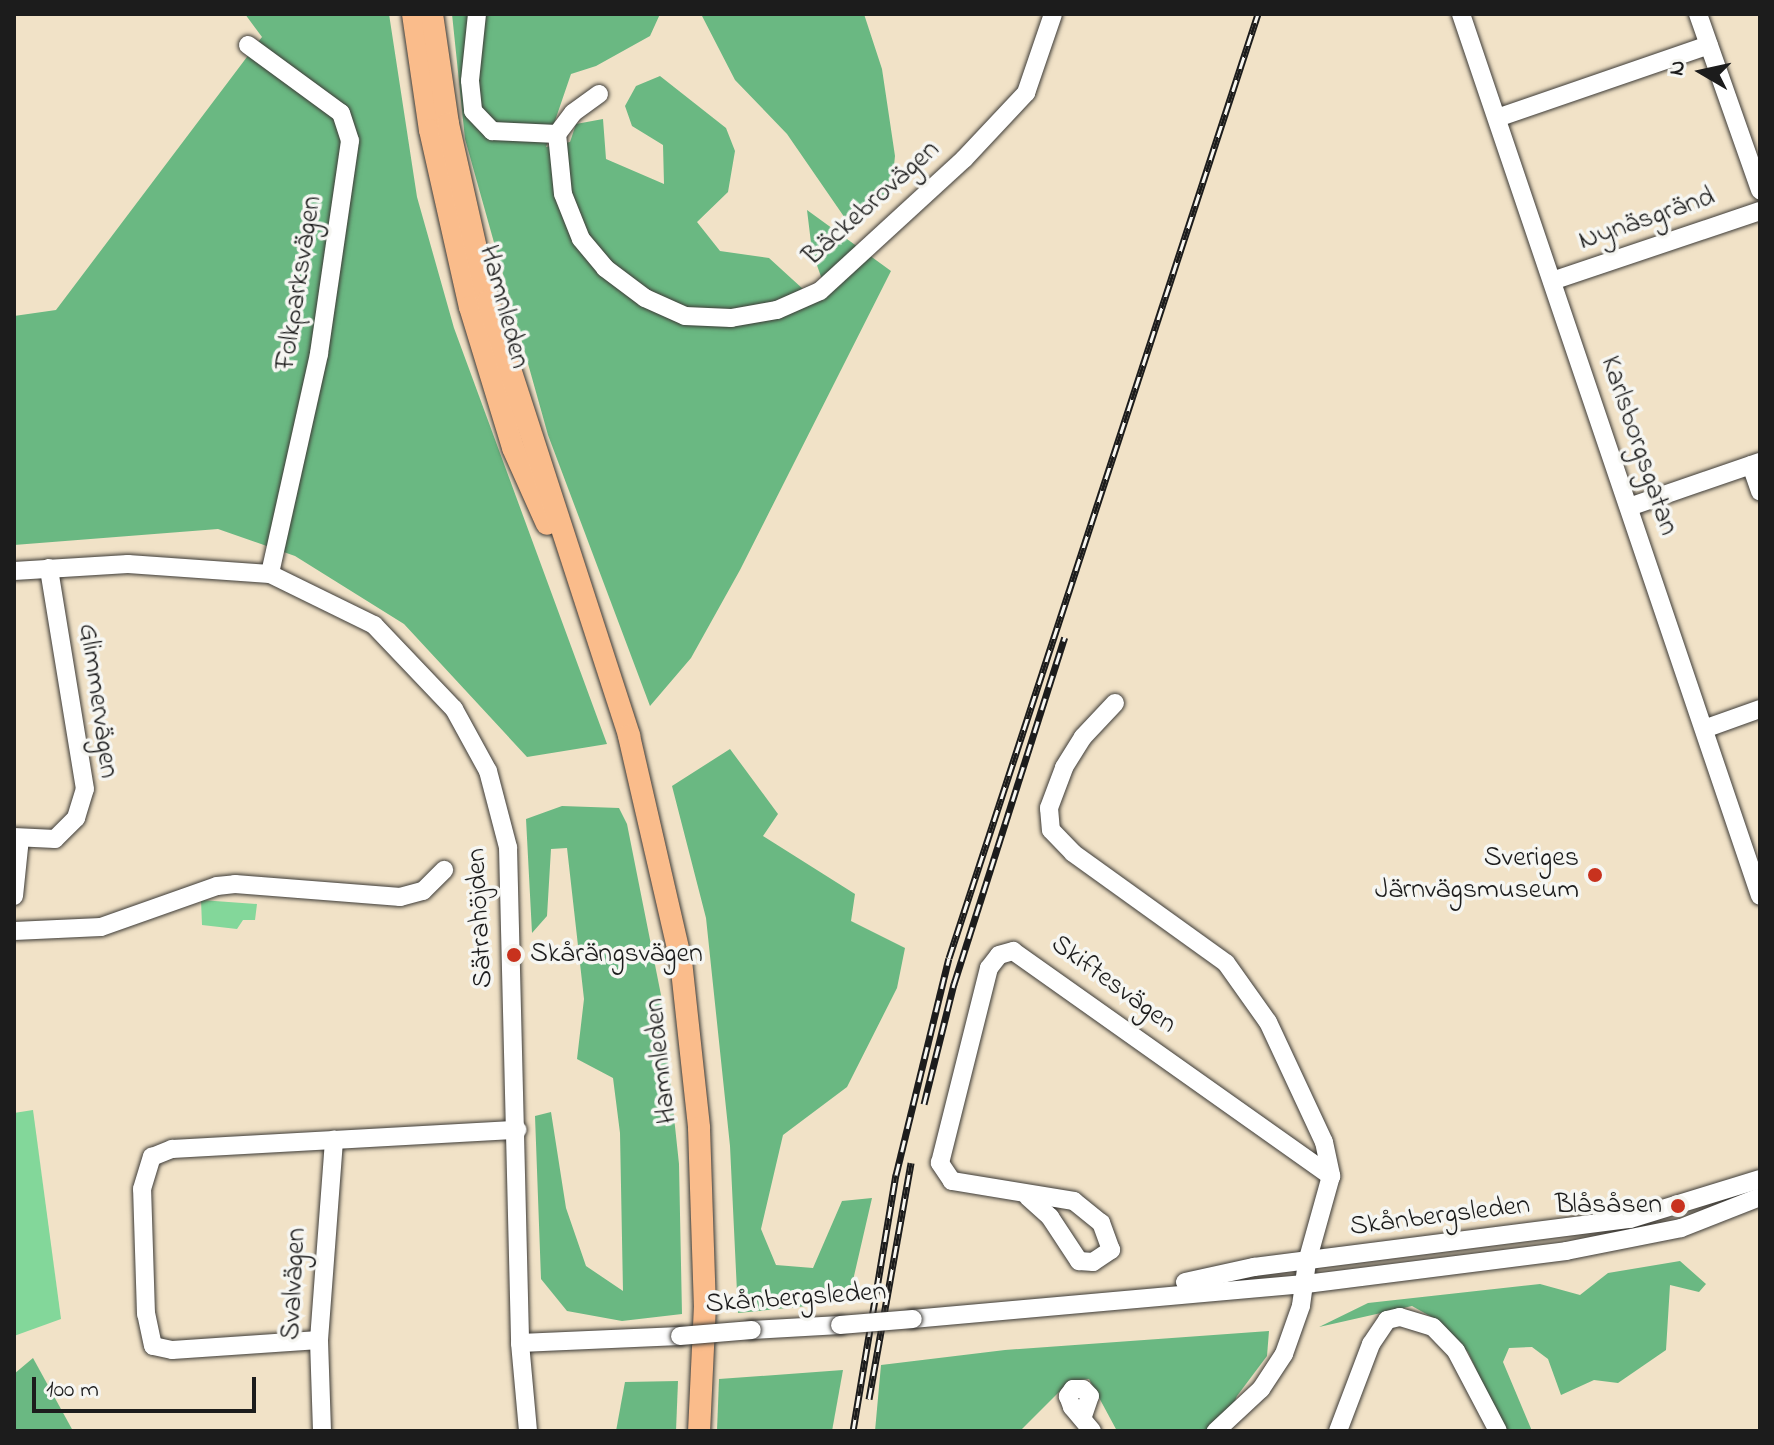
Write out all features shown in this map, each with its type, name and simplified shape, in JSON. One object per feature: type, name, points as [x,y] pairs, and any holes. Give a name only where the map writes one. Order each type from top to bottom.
[{"type":"main road","name":"Hamnleden","points":[[413,14],[448,218],[490,377],[513,448],[583,602]]},
{"type":"main road","name":"Hamnleden","points":[[432,14],[448,124],[488,301],[640,778],[681,961],[699,1128],[705,1305],[699,1431]]},
{"type":"street","points":[[477,14],[470,81],[473,111],[492,131],[557,134],[573,113],[599,94]]},
{"type":"street","name":"Bäckebrovägen","points":[[557,134],[563,194],[581,239],[605,268],[645,298],[685,316],[731,318],[777,310],[820,291],[964,159],[1026,93],[1053,14]]},
{"type":"street","name":"Karlsborgsgatan","points":[[1461,14],[1760,896]]},
{"type":"street","points":[[1698,14],[1760,190]]},
{"type":"street","name":"Folkparksvägen","points":[[248,45],[341,113],[350,141],[319,354],[270,574]]},
{"type":"street","points":[[1497,118],[1709,45]]},
{"type":"street","name":"Nynäsgränd","points":[[1552,281],[1760,211]]},
{"type":"street","points":[[1629,507],[1756,463],[1760,491]]},
{"type":"street","name":"Sätrahöjden","points":[[14,571],[168,564],[270,574],[374,625],[454,709],[488,771],[508,847],[520,1343],[528,1431]]},
{"type":"street","name":"Glimmervägen","points":[[17,837],[55,839],[76,818],[85,789],[49,568]]},
{"type":"street","points":[[1115,703],[1083,737],[1064,768],[1049,808],[1051,830],[1073,853],[1233,973],[1256,1001],[1324,1142],[1331,1176],[1307,1262],[1306,1284],[1284,1354],[1261,1389],[1229,1428]]},
{"type":"street","points":[[1704,729],[1760,709]]},
{"type":"street","points":[[14,896],[17,837]]},
{"type":"street","points":[[14,931],[101,927],[217,886],[400,897],[423,891],[444,870]]},
{"type":"street","name":"Skiftesvägen","points":[[1028,1197],[952,1181],[940,1163],[989,968],[999,955],[1013,951],[1331,1176]]},
{"type":"street","points":[[319,1340],[172,1350],[153,1346],[146,1314],[142,1189],[152,1157],[172,1149],[517,1130]]},
{"type":"street","name":"Svalvägen","points":[[322,1431],[319,1340],[334,1140]]},
{"type":"street","name":"Skånbergsleden","points":[[1123,1296],[1254,1267],[1630,1219],[1760,1179]]},
{"type":"street","points":[[1028,1197],[1074,1201],[1101,1223],[1111,1250],[1093,1262],[1079,1261],[1050,1217],[1028,1197]]},
{"type":"street","name":"Skånbergsleden","points":[[520,1343],[840,1325],[1123,1296],[1306,1284],[1630,1239],[1681,1228],[1760,1197]]},
{"type":"street","points":[[1338,1431],[1371,1344],[1387,1320],[1413,1319],[1440,1335],[1469,1373],[1498,1431]]},
{"type":"green space","points":[[245,14],[389,14],[417,197],[454,328],[607,744],[527,757],[404,624],[295,556],[218,529],[14,545],[14,316],[56,310],[262,37]]},
{"type":"green space","points":[[452,14],[660,14],[650,36],[596,66],[571,74],[546,147],[570,142],[576,124],[603,119],[606,159],[664,184],[663,145],[632,126],[625,106],[636,86],[660,76],[726,128],[735,151],[728,192],[697,222],[720,251],[769,258],[815,300],[826,291],[812,251],[807,210],[891,271],[740,570],[691,658],[650,706],[548,435],[465,139]]},
{"type":"green space","points":[[701,14],[864,14],[882,69],[895,156],[891,194],[847,221],[787,134],[735,80]]},
{"type":"green space","points":[[730,749],[778,814],[763,836],[855,894],[851,921],[905,948],[897,988],[847,1087],[783,1135],[761,1229],[776,1265],[813,1268],[842,1201],[872,1198],[848,1302],[738,1313],[730,1146],[706,918],[672,786]]},
{"type":"green space","points":[[562,806],[619,808],[627,824],[661,995],[679,1164],[682,1314],[622,1321],[567,1311],[541,1279],[535,1116],[551,1112],[566,1208],[586,1266],[623,1291],[620,1133],[613,1078],[577,1059],[584,999],[567,848],[551,849],[547,916],[532,933],[526,819]]},
{"type":"green space","points":[[201,900],[257,904],[255,920],[243,920],[237,929],[202,925]]},
{"type":"green space","points":[[33,1110],[61,1319],[14,1336],[14,1113]]},
{"type":"green space","points":[[1680,1261],[1706,1284],[1699,1292],[1670,1285],[1666,1350],[1618,1383],[1594,1380],[1561,1395],[1548,1359],[1532,1347],[1509,1348],[1503,1362],[1532,1431],[1505,1431],[1468,1352],[1437,1320],[1412,1306],[1319,1327],[1368,1303],[1540,1284],[1580,1295],[1608,1273]]},
{"type":"green space","points":[[1269,1331],[1267,1356],[1237,1396],[1226,1421],[1213,1431],[1117,1431],[1089,1379],[1070,1381],[1020,1431],[875,1431],[881,1365],[1005,1350]]},
{"type":"green space","points":[[33,1358],[73,1431],[14,1431],[14,1374]]},
{"type":"green space","points":[[843,1370],[832,1431],[717,1431],[719,1379]]},
{"type":"green space","points":[[678,1381],[676,1431],[616,1431],[625,1382]]},
{"type":"railway","points":[[853,1431],[896,1175],[949,958],[1258,14]]},
{"type":"railway","points":[[924,1104],[954,984],[1065,637]]},
{"type":"railway","points":[[869,1399],[911,1163]]},
{"type":"place","name":"Sveriges Järnvägsmuseum","points":[[1595,875]]},
{"type":"place","name":"Skårängsvägen","points":[[514,955]]},
{"type":"place","name":"Blåsåsen","points":[[1678,1206]]}]
